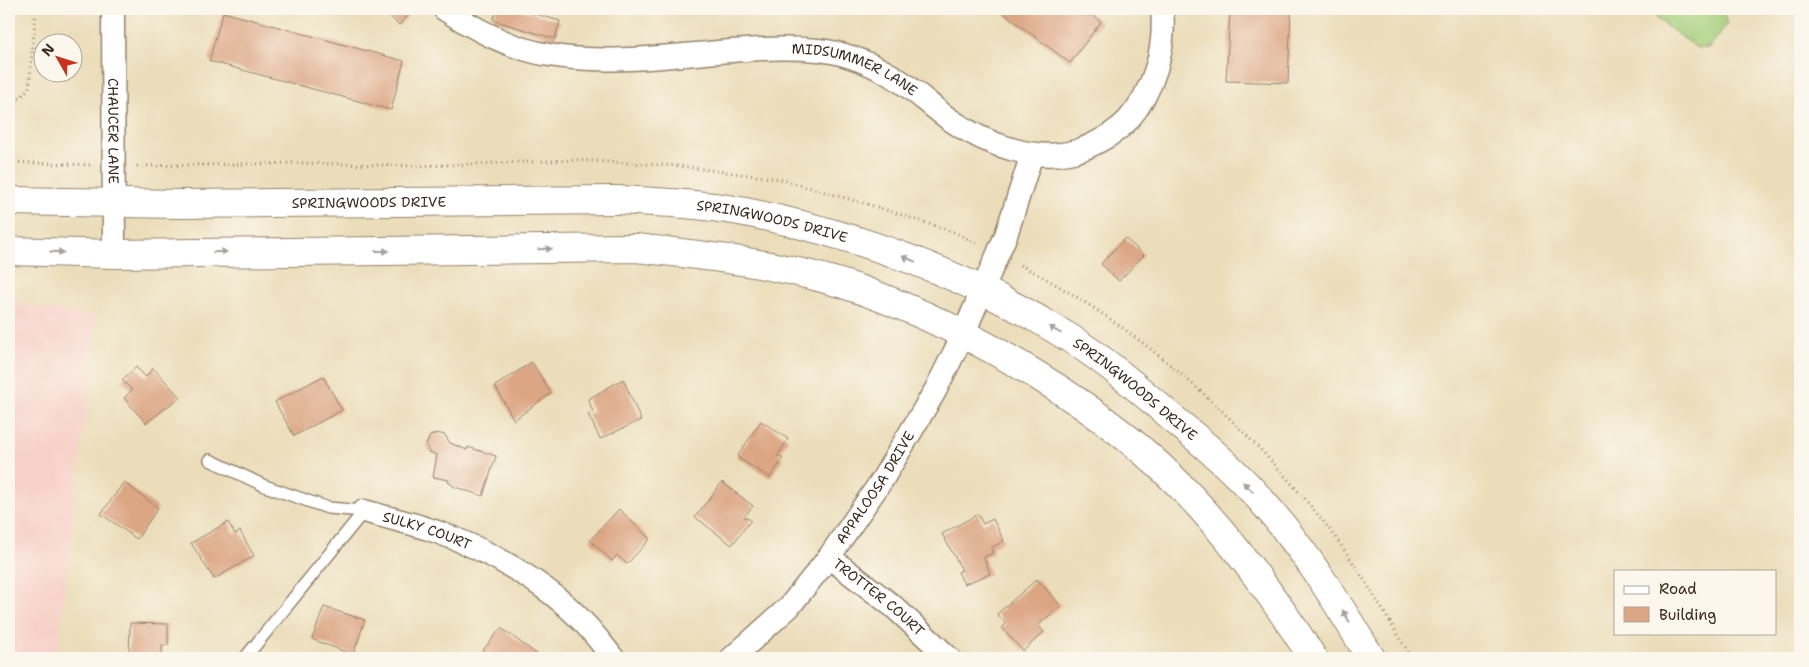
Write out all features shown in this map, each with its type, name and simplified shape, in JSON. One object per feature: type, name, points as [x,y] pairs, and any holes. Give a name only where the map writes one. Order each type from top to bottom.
[{"type":"street","name":"CHAUCER LANE","points":[[113,9],[114,254]]},
{"type":"street","name":"MIDSUMMER LANE","points":[[444,9],[467,25],[503,42],[548,55],[595,60],[761,50],[810,50],[854,58],[887,72],[916,92],[949,119],[979,137],[1012,149],[1052,156],[1078,151],[1102,140],[1124,124],[1138,108],[1151,85],[1160,52],[1162,9]]},
{"type":"street","name":"APPALOOSA DRIVE","points":[[732,658],[789,607],[829,557],[882,480],[934,391],[963,335],[1006,235],[1032,154]]},
{"type":"street","name":"SPRINGWOODS DRIVE","points":[[9,201],[114,203],[616,200],[673,203],[744,212],[827,231],[898,255],[983,291],[1070,338],[1141,391],[1195,437],[1259,498],[1296,543],[1338,603],[1371,658]]},
{"type":"street","points":[[9,251],[114,254],[636,248],[713,256],[804,274],[863,291],[963,335],[1026,368],[1081,404],[1143,453],[1190,496],[1245,562],[1313,658]]},
{"type":"street","name":"SULKY COURT","points":[[364,511],[437,532],[474,547],[520,572],[561,602],[584,623],[613,658]]},
{"type":"street","name":"TROTTER COURT","points":[[829,557],[894,607],[949,658]]},
{"type":"lane","name":"SULKY COURT","points":[[210,460],[265,486],[328,508],[364,511]]},
{"type":"lane","points":[[245,658],[364,511]]},
{"type":"path","points":[[9,100],[20,98],[29,88],[36,9]]},
{"type":"shaded area","points":[[9,302],[96,317],[57,658],[9,658]]},
{"type":"green space","points":[[1657,9],[1719,9],[1723,11],[1727,24],[1709,48],[1697,48],[1657,19]]},
{"type":"building","points":[[382,9],[415,9],[399,25]]},
{"type":"building","points":[[497,9],[518,9],[560,21],[555,39],[493,20]]},
{"type":"building","points":[[998,9],[1084,9],[1101,22],[1070,63]]},
{"type":"building","points":[[1230,9],[1291,9],[1288,83],[1226,81]]},
{"type":"building","points":[[223,12],[404,61],[391,110],[209,61]]},
{"type":"building","points":[[1125,238],[1144,255],[1119,281],[1101,264]]},
{"type":"building","points":[[532,362],[551,393],[514,420],[495,386]]},
{"type":"building","points":[[136,367],[146,377],[153,368],[180,397],[146,423],[124,398],[132,390],[122,380]]},
{"type":"building","points":[[323,376],[342,410],[294,436],[275,402]]},
{"type":"building","points":[[623,379],[641,420],[600,439],[588,414],[593,412],[588,399]]},
{"type":"building","points":[[761,421],[788,439],[778,456],[783,458],[770,478],[737,457]]},
{"type":"building","points":[[437,433],[445,435],[450,443],[467,450],[468,447],[496,456],[483,496],[455,487],[448,482],[449,480],[433,477],[437,455],[429,452],[426,445],[430,436]]},
{"type":"building","points":[[124,482],[158,508],[137,539],[101,514]]},
{"type":"building","points":[[722,482],[753,506],[744,517],[751,520],[732,545],[695,517]]},
{"type":"building","points":[[619,509],[650,539],[627,564],[617,555],[612,561],[590,540]]},
{"type":"building","points":[[978,514],[983,524],[993,519],[1004,541],[991,548],[993,553],[984,557],[990,574],[964,584],[958,572],[962,570],[942,534]]},
{"type":"building","points":[[228,522],[235,534],[240,531],[254,556],[214,579],[191,543]]},
{"type":"building","points":[[1037,579],[1061,606],[1038,625],[1044,632],[1023,651],[1002,628],[1006,624],[997,614]]},
{"type":"building","points":[[324,607],[365,620],[353,655],[312,639]]},
{"type":"building","points":[[130,623],[168,624],[168,645],[162,645],[162,658],[129,658]]},
{"type":"building","points":[[501,628],[542,658],[477,658]]}]
